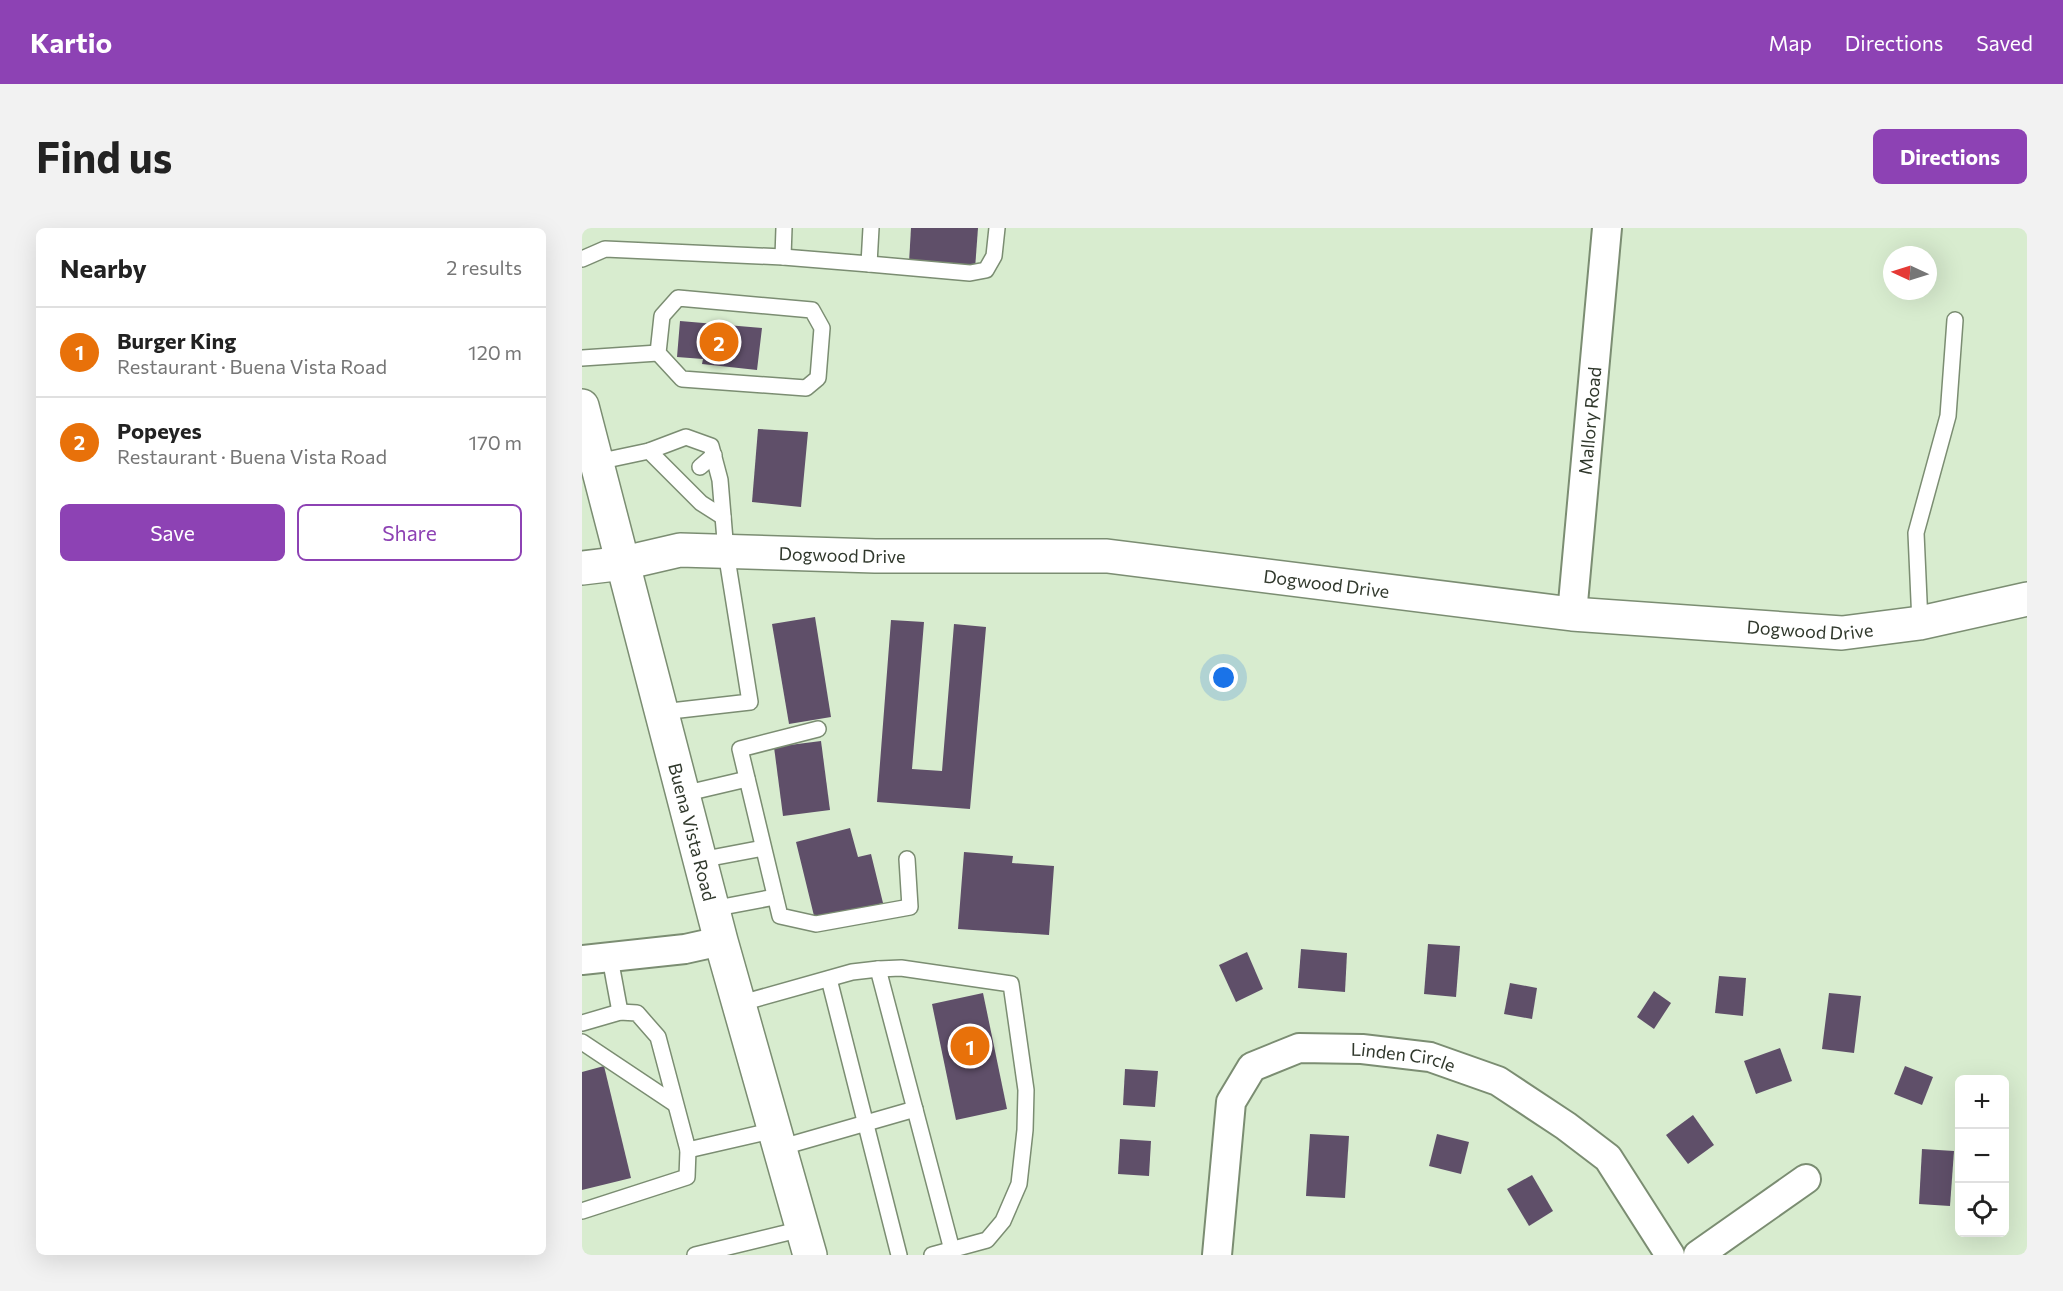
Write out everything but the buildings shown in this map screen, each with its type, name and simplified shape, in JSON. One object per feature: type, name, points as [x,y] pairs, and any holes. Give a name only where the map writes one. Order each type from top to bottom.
[{"type":"street","name":"Mallory Road","points":[[1572,614],[1607,228]]},
{"type":"street","name":"Buena Vista Road","points":[[582,406],[712,909],[806,1242]]},
{"type":"street","name":"Dogwood Drive","points":[[582,568],[624,563],[680,550],[876,556],[1107,556],[1572,614],[1842,633],[1920,623],[2027,599]]},
{"type":"street","points":[[596,959],[685,949],[721,941]]},
{"type":"street","name":"Linden Circle","points":[[1217,1255],[1231,1102],[1252,1067],[1299,1048],[1362,1049],[1430,1057],[1498,1081],[1566,1126],[1608,1158],[1670,1255]]},
{"type":"street","points":[[1698,1255],[1806,1179]]},
{"type":"lane","points":[[783,257],[784,228]]},
{"type":"lane","points":[[868,264],[871,228]]},
{"type":"lane","points":[[582,259],[604,249],[783,257],[970,273],[986,270],[994,256],[997,228]]},
{"type":"lane","points":[[678,298],[812,310],[822,328],[818,378],[806,388],[682,379],[658,353],[662,316],[678,298]]},
{"type":"lane","points":[[1920,623],[1916,533],[1947,416],[1955,320]]},
{"type":"lane","points":[[582,358],[658,353]]},
{"type":"lane","points":[[597,462],[649,451],[686,437],[711,446],[714,455],[720,480],[726,552],[750,702],[662,712]]},
{"type":"lane","points":[[649,451],[683,482],[701,503],[723,517]]},
{"type":"lane","points":[[700,467],[714,455]]},
{"type":"lane","points":[[818,729],[740,749],[780,916],[816,924],[910,907],[907,859]]},
{"type":"lane","points":[[683,794],[747,779]]},
{"type":"lane","points":[[700,860],[763,848]]},
{"type":"lane","points":[[712,909],[775,897]]},
{"type":"lane","points":[[596,959],[620,1012]]},
{"type":"lane","points":[[738,1004],[852,972],[878,969],[901,968],[1011,984],[1026,1090],[1025,1130],[1019,1184],[1003,1221],[987,1240],[932,1255]]},
{"type":"lane","points":[[878,969],[952,1250]]},
{"type":"lane","points":[[829,979],[899,1255]]},
{"type":"lane","points":[[582,1023],[620,1012],[637,1013],[658,1037],[688,1150],[687,1178],[582,1211]]},
{"type":"lane","points":[[582,1042],[675,1104]]},
{"type":"lane","points":[[688,1150],[777,1139],[865,1123],[915,1108]]},
{"type":"lane","points":[[695,1255],[806,1242]]},
{"type":"place","name":"Popeyes","points":[[719,342]]},
{"type":"place","name":"Burger King","points":[[970,1046]]}]
